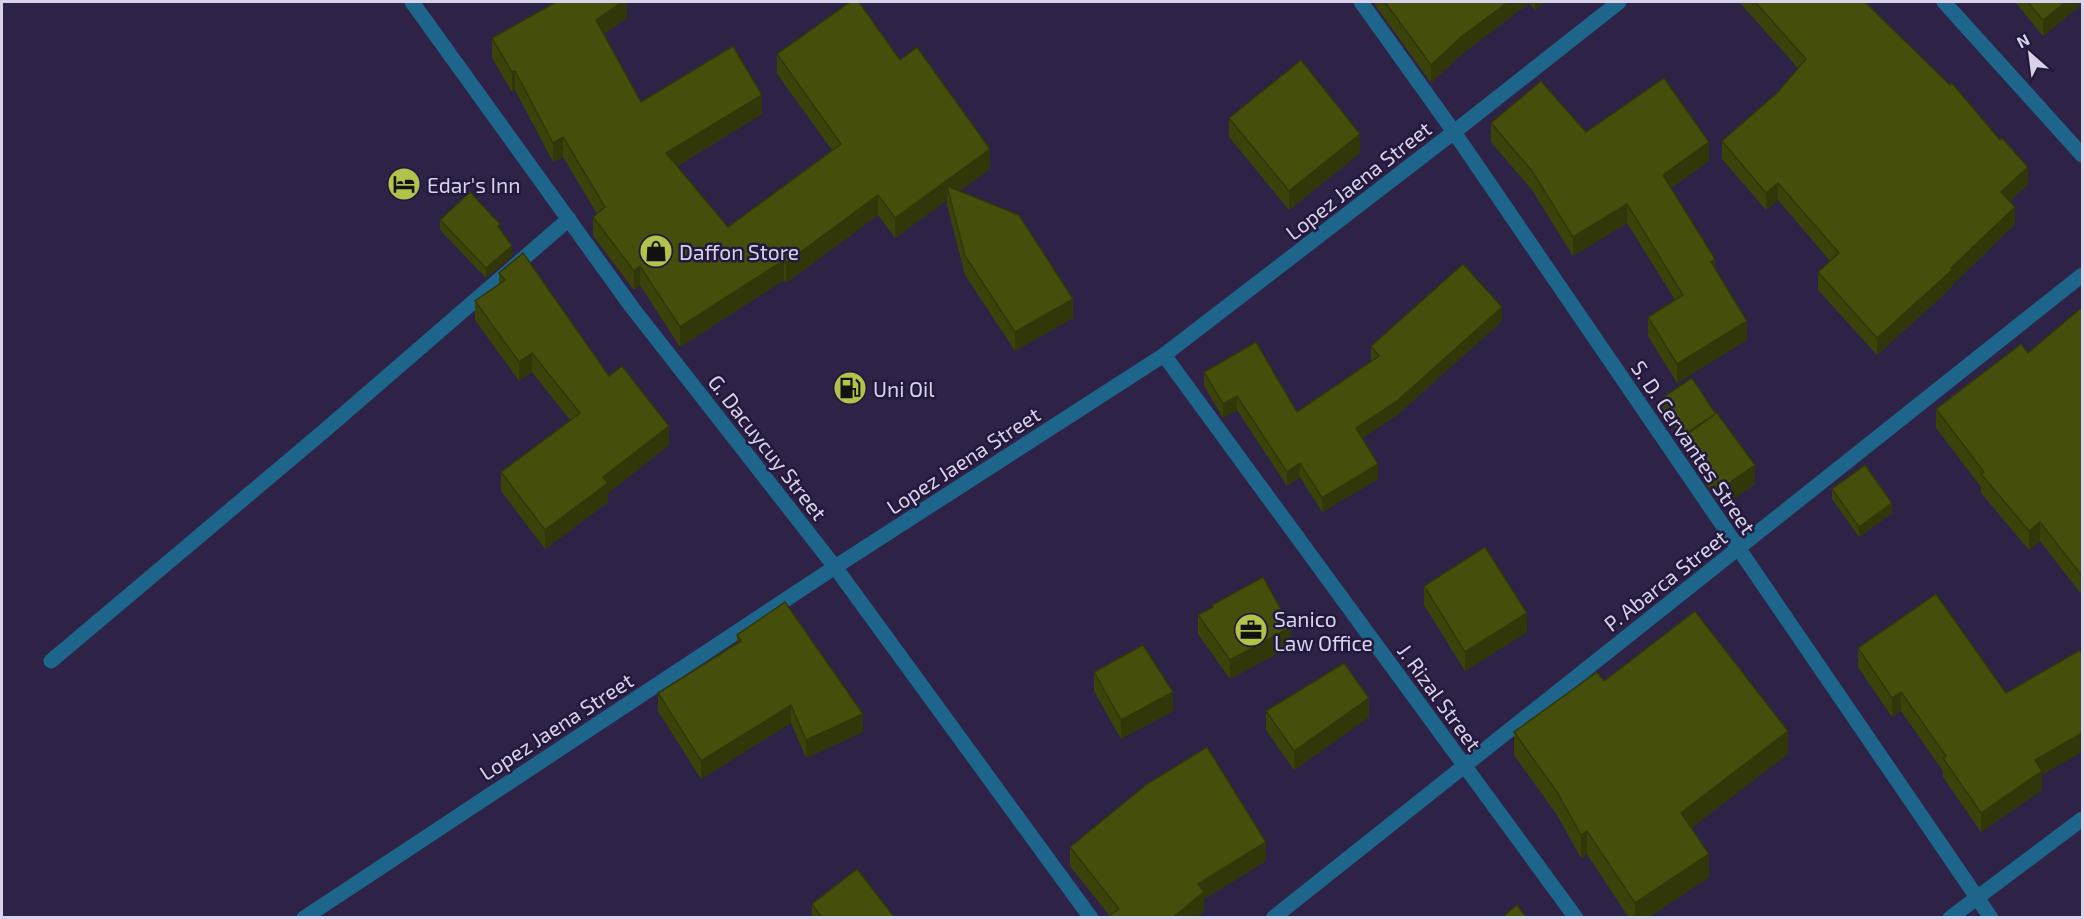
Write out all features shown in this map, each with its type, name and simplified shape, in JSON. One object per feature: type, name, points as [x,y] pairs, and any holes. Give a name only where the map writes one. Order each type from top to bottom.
[{"type":"street","name":"G. Dacuycuy Street","points":[[412,2],[631,306],[835,567],[1091,918]]},
{"type":"street","name":"S. D. Cervantes Street","points":[[1360,2],[1454,132],[1990,918]]},
{"type":"street","name":"Lopez Jaena Street","points":[[304,918],[835,567],[1164,355],[1619,2]]},
{"type":"street","points":[[1944,2],[2082,155]]},
{"type":"street","points":[[51,661],[333,423],[569,219]]},
{"type":"street","name":"P. Abarca Street","points":[[1273,918],[2082,275]]},
{"type":"street","name":"J. Rizal Street","points":[[1164,355],[1576,918]]},
{"type":"street","points":[[1950,918],[2082,819]]},
{"type":"building","points":[[556,2],[622,2],[596,20],[641,102],[733,46],[762,95],[666,153],[728,227],[841,144],[777,54],[850,2],[859,2],[900,60],[917,47],[990,149],[895,218],[878,195],[786,263],[784,260],[680,327],[640,266],[634,271],[593,217],[605,207],[563,137],[553,143],[515,71],[512,72],[492,38]]},
{"type":"building","points":[[1385,2],[1508,2],[1461,37],[1431,65]]},
{"type":"building","points":[[1755,2],[1865,2],[1950,85],[1952,83],[2000,140],[2002,138],[2028,167],[2001,192],[2015,207],[1951,268],[1952,270],[1877,338],[1818,272],[1839,253],[1778,183],[1766,193],[1722,141],[1778,92],[1806,59]]},
{"type":"building","points":[[2028,2],[2066,2],[2043,20]]},
{"type":"building","points":[[1301,60],[1360,134],[1289,191],[1229,118]]},
{"type":"building","points":[[1664,78],[1709,142],[1663,175],[1715,259],[1711,262],[1747,321],[1677,364],[1648,317],[1683,295],[1627,204],[1573,237],[1532,171],[1491,123],[1541,81],[1586,132]]},
{"type":"building","points":[[947,186],[1019,215],[1073,299],[1015,332],[965,256]]},
{"type":"building","points":[[470,192],[500,224],[498,226],[512,246],[486,268],[440,220]]},
{"type":"building","points":[[523,253],[609,376],[622,366],[669,426],[603,477],[608,483],[545,530],[501,472],[580,413],[532,353],[519,362],[475,301],[505,280],[499,273]]},
{"type":"building","points":[[1463,264],[1502,307],[1397,401],[1356,428],[1378,464],[1322,498],[1300,463],[1287,472],[1237,396],[1223,404],[1204,372],[1256,342],[1297,412],[1379,356],[1371,346]]},
{"type":"building","points":[[2082,307],[2082,576],[2040,522],[2029,531],[1981,474],[1984,472],[1936,409],[2021,344],[2028,353]]},
{"type":"building","points":[[1692,378],[1716,414],[1685,434],[1662,398]]},
{"type":"building","points":[[1717,413],[1755,465],[1722,488],[1686,435]]},
{"type":"building","points":[[1865,465],[1892,503],[1859,527],[1832,489]]},
{"type":"building","points":[[1485,547],[1527,613],[1465,652],[1424,586]]},
{"type":"building","points":[[1263,577],[1291,627],[1230,660],[1198,615]]},
{"type":"building","points":[[1936,594],[2006,693],[2080,650],[2082,655],[2082,733],[2035,760],[2042,771],[1981,813],[1943,758],[1946,756],[1901,692],[1892,698],[1858,648]]},
{"type":"building","points":[[785,602],[863,714],[806,740],[791,705],[701,761],[658,693],[741,641],[737,635]]},
{"type":"building","points":[[1695,611],[1788,731],[1681,813],[1709,854],[1635,903],[1587,831],[1581,835],[1557,792],[1514,732],[1597,672],[1604,681]]},
{"type":"building","points":[[1143,645],[1173,692],[1121,720],[1094,672]]},
{"type":"building","points":[[1344,663],[1369,698],[1294,751],[1266,711]]},
{"type":"building","points":[[1207,747],[1266,842],[1198,884],[1204,892],[1172,918],[1106,918],[1119,909],[1070,847],[1147,784]]},
{"type":"building","points":[[857,869],[895,918],[822,918],[812,904]]},
{"type":"building","points":[[1517,905],[1527,918],[1501,918]]},
{"type":"place","name":"Edar's Inn","points":[[404,184]]},
{"type":"place","name":"Daffon Store","points":[[656,251]]},
{"type":"place","name":"Uni Oil","points":[[850,388]]},
{"type":"place","name":"Sanico Law Office","points":[[1251,630]]}]
